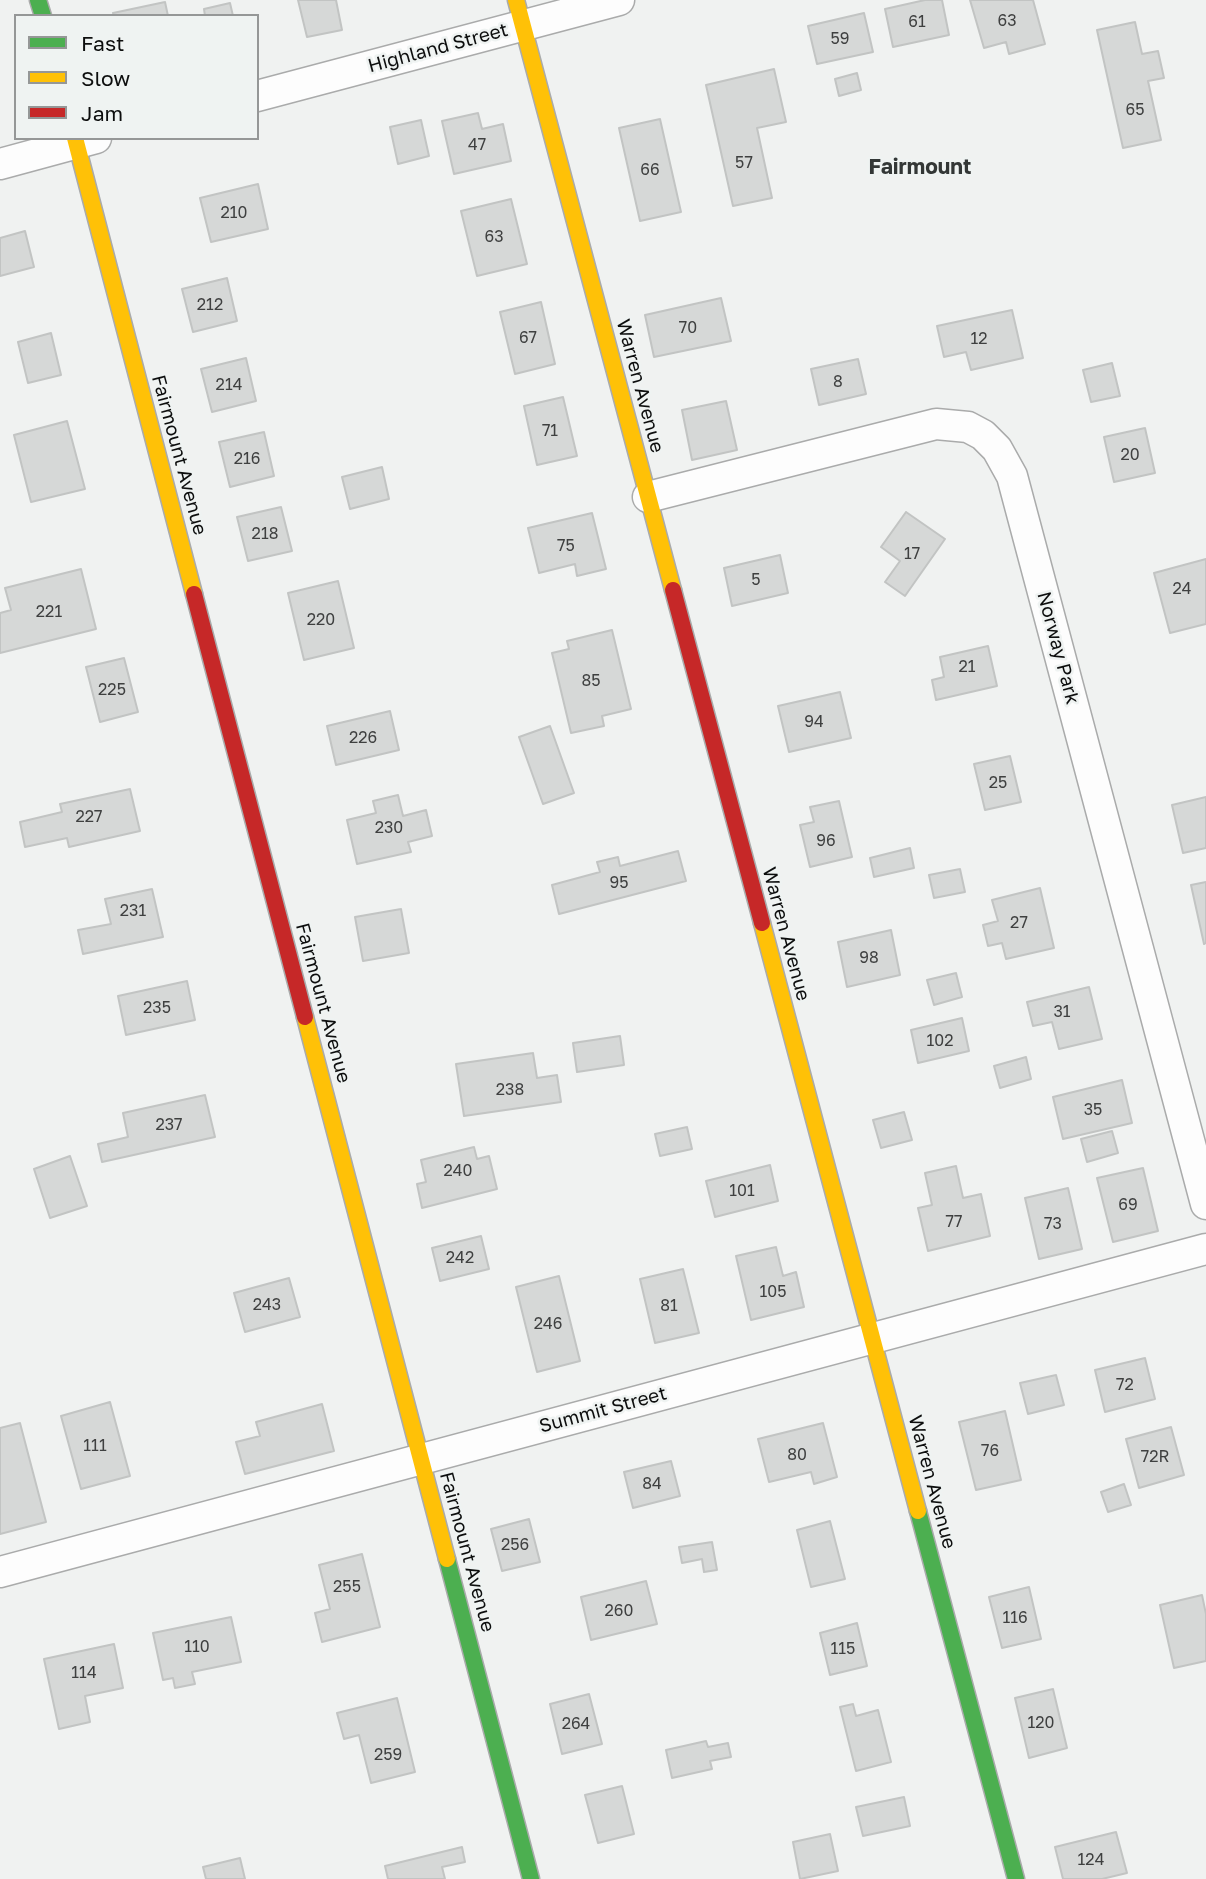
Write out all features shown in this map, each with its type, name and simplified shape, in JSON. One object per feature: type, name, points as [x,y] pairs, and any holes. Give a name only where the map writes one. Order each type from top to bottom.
[{"type":"street","name":"Highland Street","points":[[259,95],[519,13],[619,0]]},
{"type":"street","name":"Warren Avenue","points":[[519,13],[1016,1879]]},
{"type":"street","points":[[0,164],[82,140]]},
{"type":"street","name":"Fairmount Avenue","points":[[82,140],[531,1879]]},
{"type":"street","name":"Norway Park","points":[[648,497],[936,424],[968,428],[983,435],[997,449],[1013,476],[1206,1205]]},
{"type":"street","name":"Summit Street","points":[[0,1572],[1206,1249]]},
{"type":"building","points":[[298,0],[336,0],[342,30],[307,37]]},
{"type":"building","points":[[925,0],[942,0],[949,35],[893,47],[885,9]]},
{"type":"building","points":[[970,0],[1033,0],[1045,44],[1009,54],[1006,42],[984,48]]},
{"type":"building","points":[[165,2],[168,14],[113,14]]},
{"type":"building","points":[[230,3],[233,14],[205,14],[204,9]]},
{"type":"building","points":[[864,13],[873,52],[817,64],[808,26]]},
{"type":"building","points":[[1135,22],[1142,54],[1158,51],[1164,78],[1148,81],[1161,140],[1123,148],[1097,30]]},
{"type":"building","points":[[774,69],[786,122],[757,128],[772,198],[733,206],[706,85]]},
{"type":"building","points":[[857,73],[861,90],[839,96],[835,79]]},
{"type":"building","points":[[478,113],[482,129],[503,124],[511,161],[454,174],[442,121]]},
{"type":"building","points":[[660,119],[681,212],[640,221],[619,128]]},
{"type":"building","points":[[421,120],[429,156],[398,164],[390,127]]},
{"type":"building","points":[[258,184],[268,229],[211,242],[200,198]]},
{"type":"building","points":[[511,199],[527,264],[477,276],[461,211]]},
{"type":"building","points":[[25,231],[34,267],[0,276],[0,238]]},
{"type":"building","points":[[227,278],[237,321],[193,332],[182,289]]},
{"type":"building","points":[[721,298],[731,341],[654,357],[645,315]]},
{"type":"building","points":[[541,302],[555,364],[515,374],[500,312]]},
{"type":"building","points":[[1012,310],[1023,358],[971,370],[966,352],[944,357],[937,326]]},
{"type":"building","points":[[51,333],[61,375],[28,383],[18,342]]},
{"type":"building","points":[[246,358],[256,401],[212,412],[201,369]]},
{"type":"building","points":[[858,359],[866,394],[819,405],[811,369]]},
{"type":"building","points":[[1112,363],[1120,396],[1091,402],[1083,370]]},
{"type":"building","points":[[563,397],[577,456],[537,465],[524,406]]},
{"type":"building","points":[[726,401],[737,450],[692,460],[682,410]]},
{"type":"building","points":[[67,421],[85,489],[31,502],[14,435]]},
{"type":"building","points":[[1145,428],[1155,473],[1114,482],[1104,437]]},
{"type":"building","points":[[264,432],[274,476],[230,487],[219,442]]},
{"type":"building","points":[[382,467],[389,499],[350,509],[342,477]]},
{"type":"building","points":[[281,507],[292,551],[248,561],[237,517]]},
{"type":"building","points":[[906,512],[945,539],[905,596],[885,582],[900,561],[881,547]]},
{"type":"building","points":[[592,513],[606,569],[577,576],[575,564],[539,573],[528,528]]},
{"type":"building","points":[[780,555],[788,593],[732,606],[724,568]]},
{"type":"building","points":[[1206,559],[1206,624],[1170,633],[1154,573]]},
{"type":"building","points":[[81,569],[96,629],[0,653],[0,613],[11,610],[5,588]]},
{"type":"building","points":[[338,581],[354,648],[304,660],[288,593]]},
{"type":"building","points":[[612,630],[631,709],[602,716],[604,726],[571,733],[552,653],[569,649],[567,641]]},
{"type":"building","points":[[988,646],[997,686],[936,700],[932,680],[944,677],[940,657]]},
{"type":"building","points":[[124,658],[138,712],[100,722],[86,667]]},
{"type":"building","points":[[840,692],[851,738],[789,752],[778,706]]},
{"type":"building","points":[[390,711],[399,750],[336,765],[327,726]]},
{"type":"building","points":[[550,726],[574,793],[543,804],[519,737]]},
{"type":"building","points":[[1010,756],[1021,802],[985,810],[974,764]]},
{"type":"building","points":[[130,789],[140,831],[69,847],[67,838],[25,847],[20,822],[62,812],[60,804]]},
{"type":"building","points":[[398,795],[403,816],[426,810],[432,836],[408,842],[411,852],[357,864],[347,820],[376,813],[373,801]]},
{"type":"building","points":[[1206,797],[1206,848],[1183,853],[1172,805]]},
{"type":"building","points":[[839,801],[852,857],[810,867],[800,825],[814,822],[810,807]]},
{"type":"building","points":[[910,848],[914,868],[874,877],[870,858]]},
{"type":"building","points":[[678,851],[686,881],[559,914],[552,885],[600,872],[597,862],[618,857],[620,866]]},
{"type":"building","points":[[960,869],[965,892],[934,898],[929,875]]},
{"type":"building","points":[[1206,882],[1206,943],[1204,944],[1191,885]]},
{"type":"building","points":[[1040,888],[1054,948],[1006,959],[1002,943],[988,946],[983,925],[998,921],[992,900]]},
{"type":"building","points":[[152,889],[163,937],[83,954],[78,930],[111,924],[105,899]]},
{"type":"building","points":[[401,909],[409,953],[363,961],[355,917]]},
{"type":"building","points":[[891,930],[900,975],[847,987],[838,942]]},
{"type":"building","points":[[956,973],[962,997],[934,1005],[927,980]]},
{"type":"building","points":[[187,981],[195,1020],[126,1035],[118,996]]},
{"type":"building","points":[[1089,987],[1102,1039],[1059,1049],[1052,1022],[1033,1026],[1027,1002]]},
{"type":"building","points":[[962,1018],[969,1051],[918,1063],[911,1030]]},
{"type":"building","points":[[620,1036],[624,1065],[577,1072],[573,1043]]},
{"type":"building","points":[[533,1053],[537,1078],[557,1075],[561,1102],[464,1116],[456,1064]]},
{"type":"building","points":[[1026,1057],[1031,1079],[1000,1088],[994,1066]]},
{"type":"building","points":[[1122,1080],[1132,1123],[1063,1139],[1053,1097]]},
{"type":"building","points":[[205,1095],[215,1137],[102,1162],[98,1144],[128,1137],[123,1113]]},
{"type":"building","points":[[904,1112],[912,1140],[881,1148],[873,1120]]},
{"type":"building","points":[[687,1127],[692,1149],[660,1156],[655,1134]]},
{"type":"building","points":[[1112,1131],[1118,1153],[1087,1162],[1081,1139]]},
{"type":"building","points":[[474,1147],[477,1159],[489,1156],[497,1189],[422,1208],[417,1184],[426,1182],[421,1160]]},
{"type":"building","points":[[70,1156],[87,1206],[50,1218],[34,1169]]},
{"type":"building","points":[[770,1165],[778,1201],[715,1217],[706,1181]]},
{"type":"building","points":[[956,1166],[963,1198],[981,1194],[990,1236],[928,1251],[918,1208],[932,1205],[925,1173]]},
{"type":"building","points":[[1143,1168],[1158,1231],[1113,1242],[1097,1178]]},
{"type":"building","points":[[1068,1188],[1082,1249],[1039,1259],[1025,1198]]},
{"type":"building","points":[[481,1236],[489,1269],[440,1281],[432,1248]]},
{"type":"building","points":[[776,1247],[783,1276],[796,1272],[804,1307],[751,1320],[736,1256]]},
{"type":"building","points":[[683,1269],[699,1333],[655,1343],[640,1279]]},
{"type":"building","points":[[559,1276],[580,1361],[537,1372],[516,1287]]},
{"type":"building","points":[[289,1278],[300,1317],[245,1332],[234,1293]]},
{"type":"building","points":[[1145,1358],[1155,1399],[1105,1412],[1095,1370]]},
{"type":"building","points":[[1056,1375],[1064,1405],[1028,1414],[1020,1383]]},
{"type":"building","points":[[110,1402],[130,1476],[81,1489],[61,1416]]},
{"type":"building","points":[[322,1404],[334,1451],[245,1474],[236,1442],[260,1436],[256,1422]]},
{"type":"building","points":[[1005,1411],[1021,1480],[976,1490],[959,1422]]},
{"type":"building","points":[[20,1423],[46,1522],[0,1534],[0,1428]]},
{"type":"building","points":[[823,1423],[837,1477],[814,1484],[811,1472],[769,1482],[758,1439]]},
{"type":"building","points":[[1171,1427],[1184,1475],[1139,1488],[1126,1439]]},
{"type":"building","points":[[671,1461],[680,1496],[633,1508],[624,1472]]},
{"type":"building","points":[[1124,1484],[1131,1505],[1108,1512],[1101,1492]]},
{"type":"building","points":[[529,1519],[540,1562],[502,1571],[491,1529]]},
{"type":"building","points":[[830,1521],[845,1579],[811,1587],[797,1530]]},
{"type":"building","points":[[712,1542],[717,1570],[704,1572],[702,1559],[682,1563],[679,1547]]},
{"type":"building","points":[[362,1554],[380,1627],[322,1642],[315,1613],[330,1609],[319,1565]]},
{"type":"building","points":[[646,1581],[657,1624],[591,1640],[581,1597]]},
{"type":"building","points":[[1029,1587],[1041,1639],[1002,1648],[989,1597]]},
{"type":"building","points":[[1202,1595],[1206,1614],[1206,1661],[1174,1668],[1160,1605]]},
{"type":"building","points":[[231,1617],[241,1662],[192,1672],[195,1684],[175,1688],[173,1678],[163,1680],[153,1633]]},
{"type":"building","points":[[857,1623],[867,1666],[830,1675],[820,1633]]},
{"type":"building","points":[[114,1644],[123,1688],[85,1696],[90,1722],[59,1729],[44,1659]]},
{"type":"building","points":[[1053,1689],[1067,1748],[1029,1758],[1015,1698]]},
{"type":"building","points":[[589,1694],[602,1744],[562,1754],[550,1704]]},
{"type":"building","points":[[397,1698],[415,1772],[371,1783],[359,1735],[344,1739],[337,1713]]},
{"type":"building","points":[[853,1704],[856,1716],[878,1710],[891,1762],[856,1771],[840,1707]]},
{"type":"building","points":[[706,1741],[708,1747],[728,1743],[731,1757],[710,1761],[712,1769],[672,1778],[666,1750]]},
{"type":"building","points":[[622,1786],[634,1834],[598,1843],[585,1795]]},
{"type":"building","points":[[904,1797],[910,1826],[863,1836],[856,1807]]},
{"type":"building","points":[[1116,1832],[1127,1873],[1102,1879],[1063,1879],[1055,1847]]},
{"type":"building","points":[[830,1834],[838,1871],[800,1879],[793,1842]]},
{"type":"building","points":[[462,1847],[465,1862],[442,1867],[445,1879],[388,1879],[385,1866]]},
{"type":"building","points":[[240,1858],[245,1879],[206,1879],[203,1867]]},
{"type":"traffic: fast","points":[[38,0],[42,14]]},
{"type":"traffic: fast","points":[[918,1511],[1016,1879]]},
{"type":"traffic: fast","points":[[447,1559],[531,1879]]},
{"type":"traffic: slow","points":[[516,0],[673,590]]},
{"type":"traffic: slow","points":[[76,140],[194,594]]},
{"type":"traffic: slow","points":[[762,923],[918,1511]]},
{"type":"traffic: slow","points":[[305,1017],[447,1559]]},
{"type":"traffic: jam","points":[[673,590],[762,923]]},
{"type":"traffic: jam","points":[[194,594],[305,1017]]},
{"type":"district","name":"Fairmount","points":[[920,167]]}]
